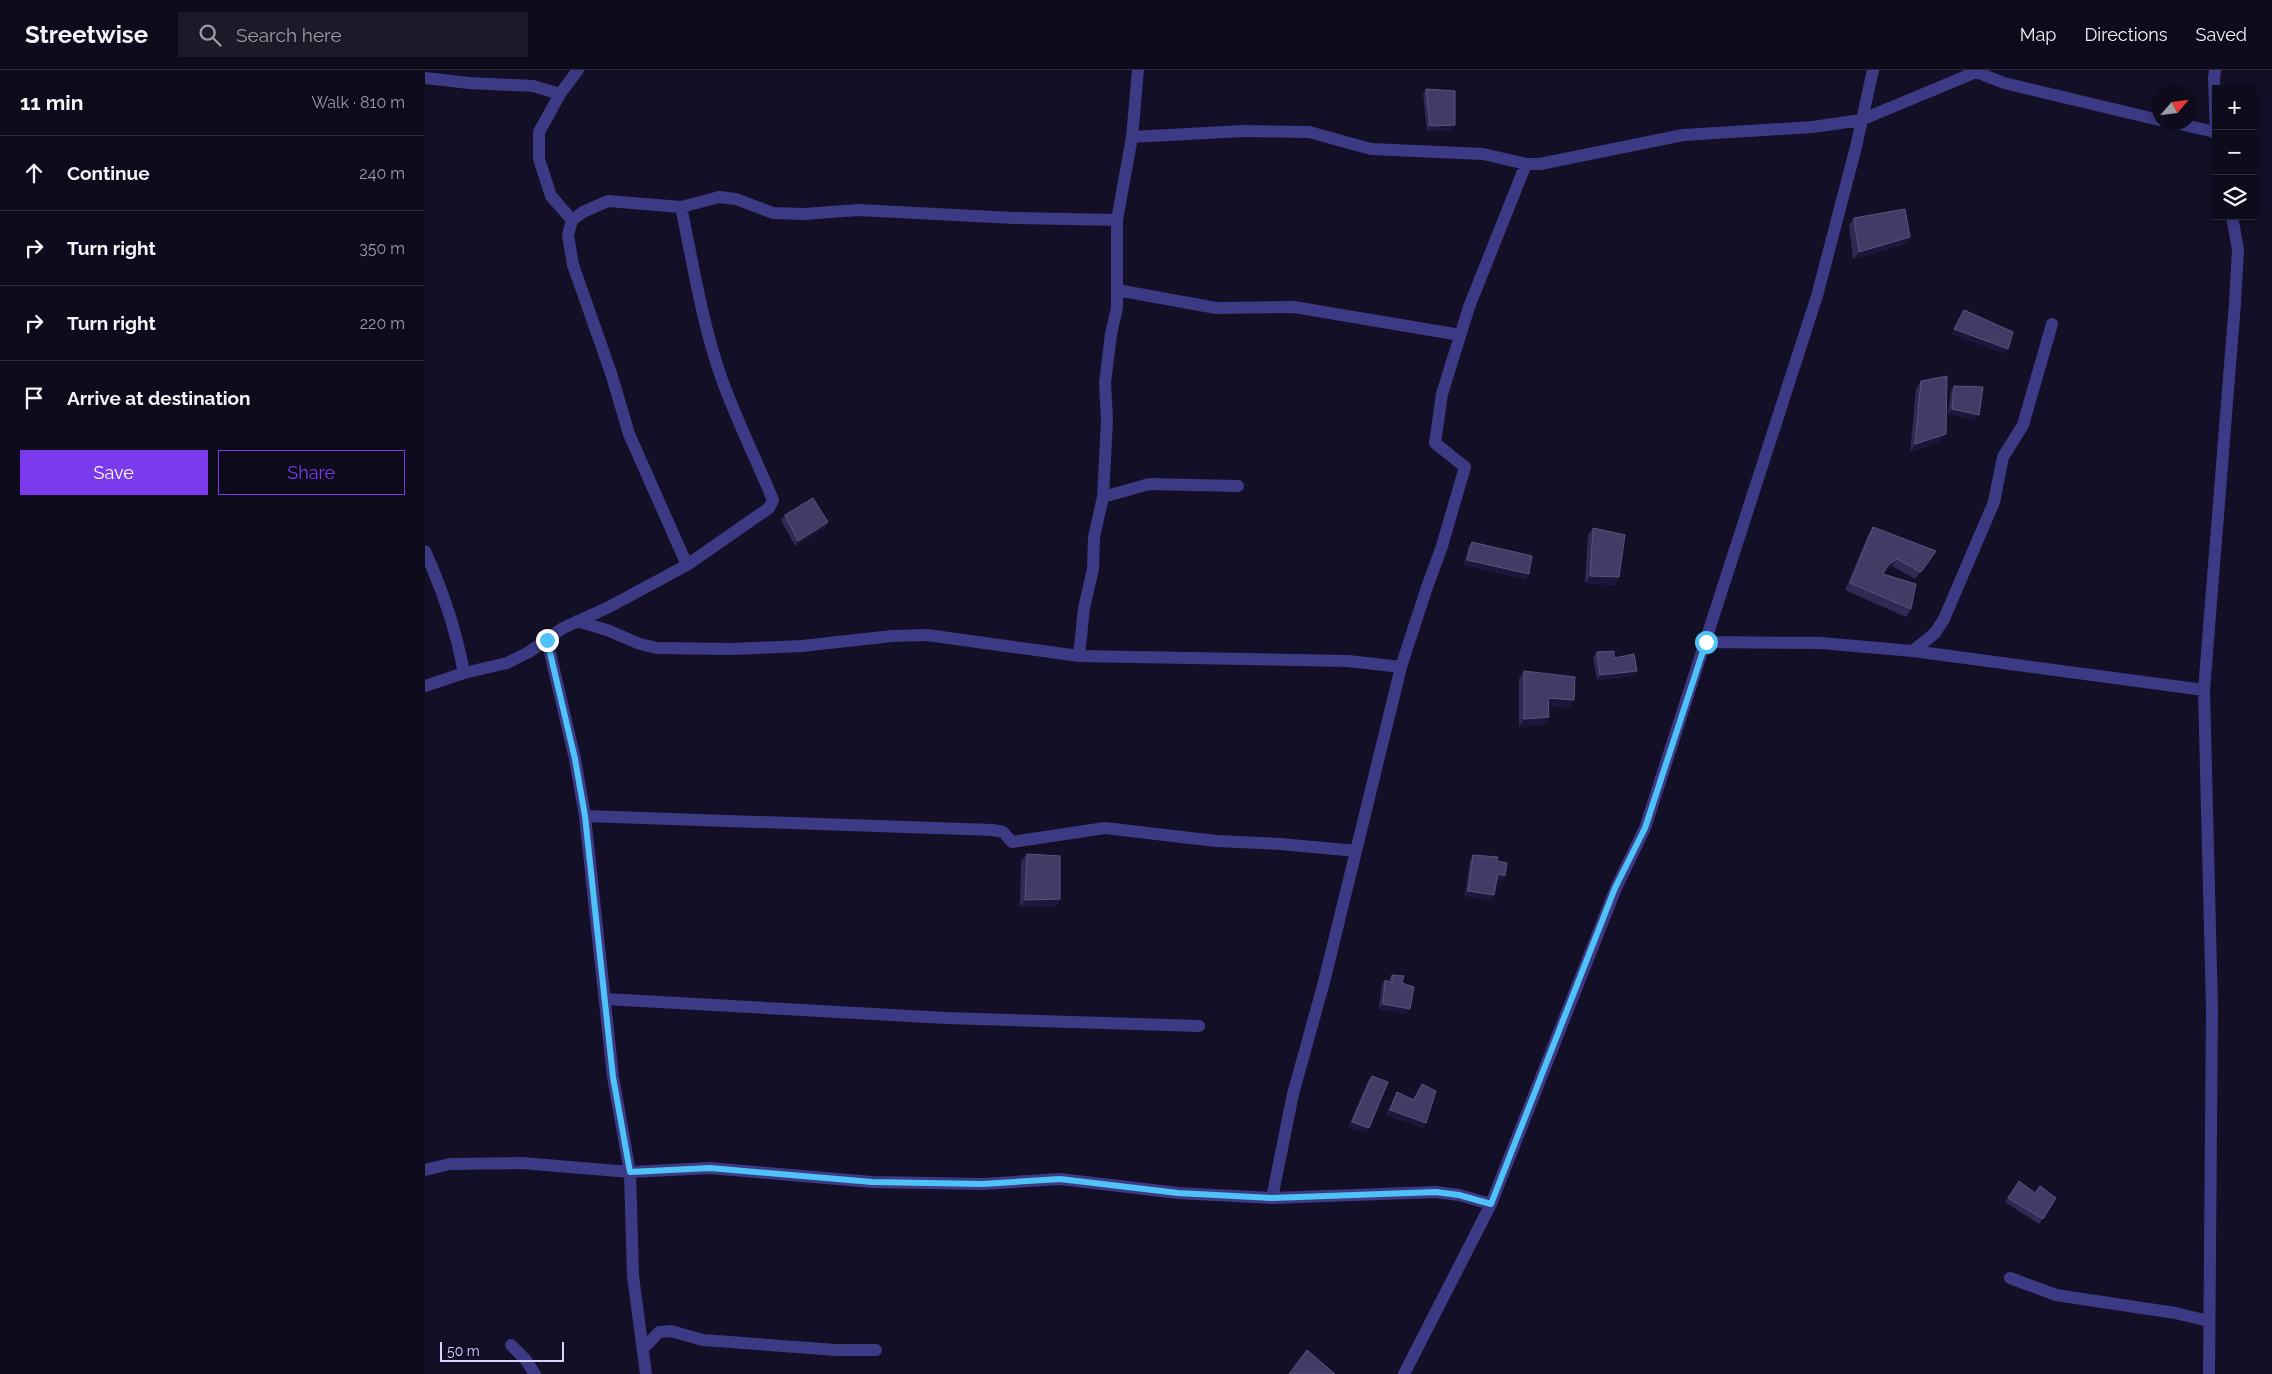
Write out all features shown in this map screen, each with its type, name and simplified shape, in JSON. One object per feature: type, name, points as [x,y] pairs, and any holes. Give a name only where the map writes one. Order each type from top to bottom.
[{"type":"street","points":[[572,220],[551,196],[539,159],[539,132],[560,94],[578,70]]},
{"type":"street","points":[[1079,656],[1084,608],[1093,569],[1093,537],[1103,496],[1107,420],[1105,383],[1111,334],[1116,318],[1117,220],[1132,137],[1138,70]]},
{"type":"street","points":[[1404,1374],[1491,1204],[1615,888],[1645,828],[1817,296],[1856,148],[1873,70]]},
{"type":"street","points":[[2215,70],[2216,130]]},
{"type":"street","points":[[1132,137],[1243,131],[1309,132],[1371,149],[1483,154],[1526,164],[1540,164],[1692,133],[1813,127],[1861,120],[1979,71],[2004,83],[2152,118]]},
{"type":"street","points":[[425,78],[469,83],[533,86],[560,94]]},
{"type":"street","points":[[2197,128],[2212,132]]},
{"type":"street","points":[[1272,1198],[1293,1094],[1324,982],[1401,667],[1425,590],[1442,546],[1465,468],[1435,444],[1442,394],[1469,307],[1526,164]]},
{"type":"street","points":[[687,565],[659,498],[629,434],[611,373],[573,265],[568,235],[572,220],[583,212],[609,202],[681,207],[719,197],[736,198],[773,213],[804,214],[858,210],[1014,218],[1117,220]]},
{"type":"street","points":[[425,686],[464,673],[507,663],[577,621],[609,607],[687,565],[769,508],[773,500],[743,433],[721,376],[705,320],[681,207]]},
{"type":"street","points":[[2209,1374],[2212,1008],[2204,690],[2235,303],[2238,250],[2233,220]]},
{"type":"street","points":[[1117,290],[1216,308],[1294,307],[1460,335]]},
{"type":"street","points":[[1913,651],[1935,633],[1944,619],[1990,511],[2003,457],[2023,425],[2051,324]]},
{"type":"street","points":[[1103,496],[1149,484],[1238,486]]},
{"type":"street","points":[[425,551],[439,581],[457,634],[464,673]]},
{"type":"street","points":[[577,621],[607,630],[640,644],[657,648],[802,646],[891,636],[927,635],[1079,656],[1348,661],[1401,667]]},
{"type":"street","points":[[547,640],[575,759],[585,816],[613,1077],[630,1172],[633,1276],[637,1320],[646,1374]]},
{"type":"street","points":[[1706,642],[1821,643],[1913,651],[2204,690]]},
{"type":"street","points":[[585,816],[993,830],[1003,832],[1012,842],[1105,828],[1216,841],[1281,844],[1356,851]]},
{"type":"street","points":[[605,998],[946,1018],[1199,1026]]},
{"type":"street","points":[[425,1170],[451,1164],[522,1163],[630,1172],[710,1168],[872,1182],[983,1184],[1060,1179],[1178,1193],[1272,1198],[1436,1192],[1459,1195],[1491,1204]]},
{"type":"street","points":[[2010,1278],[2056,1295],[2175,1313],[2209,1321]]},
{"type":"street","points":[[643,1348],[659,1332],[671,1331],[703,1340],[742,1344],[836,1350],[876,1350]]},
{"type":"street","points":[[511,1345],[525,1359],[535,1374]]},
{"type":"building","points":[[1426,89],[1455,91],[1455,125],[1430,126]]},
{"type":"building","points":[[1905,209],[1910,237],[1859,252],[1854,218]]},
{"type":"building","points":[[1964,310],[2013,332],[2008,349],[1954,329]]},
{"type":"building","points":[[1947,376],[1946,434],[1915,444],[1921,381]]},
{"type":"building","points":[[1954,386],[1983,387],[1979,415],[1952,409]]},
{"type":"building","points":[[813,498],[828,522],[798,541],[785,515]]},
{"type":"building","points":[[1873,527],[1936,551],[1921,572],[1897,559],[1887,566],[1883,574],[1916,584],[1911,609],[1850,583]]},
{"type":"building","points":[[1593,528],[1625,535],[1619,577],[1590,576]]},
{"type":"building","points":[[1472,542],[1532,556],[1529,574],[1467,560]]},
{"type":"building","points":[[1614,651],[1614,658],[1634,654],[1637,671],[1600,675],[1597,652]]},
{"type":"building","points":[[1524,671],[1575,677],[1574,700],[1548,698],[1549,717],[1524,719]]},
{"type":"building","points":[[1027,854],[1060,856],[1060,899],[1025,900]]},
{"type":"building","points":[[1473,855],[1498,857],[1497,861],[1507,863],[1505,876],[1498,874],[1494,895],[1468,891]]},
{"type":"building","points":[[1392,975],[1404,976],[1402,983],[1414,987],[1410,1009],[1383,1004],[1385,980],[1392,983]]},
{"type":"building","points":[[1372,1076],[1388,1082],[1369,1128],[1352,1122]]},
{"type":"building","points":[[1422,1084],[1436,1091],[1426,1123],[1390,1110],[1397,1092],[1414,1100]]},
{"type":"building","points":[[2019,1181],[2035,1193],[2040,1186],[2056,1198],[2043,1219],[2008,1198]]},
{"type":"building","points":[[1307,1350],[1335,1374],[1289,1374]]},
{"type":"route","points":[[547,640],[575,759],[585,816],[613,1077],[630,1172],[654,1169],[710,1168],[872,1182],[983,1184],[1060,1179],[1178,1193],[1272,1198],[1436,1192],[1459,1195],[1491,1204],[1615,888],[1645,828],[1663,779],[1706,642]]}]
